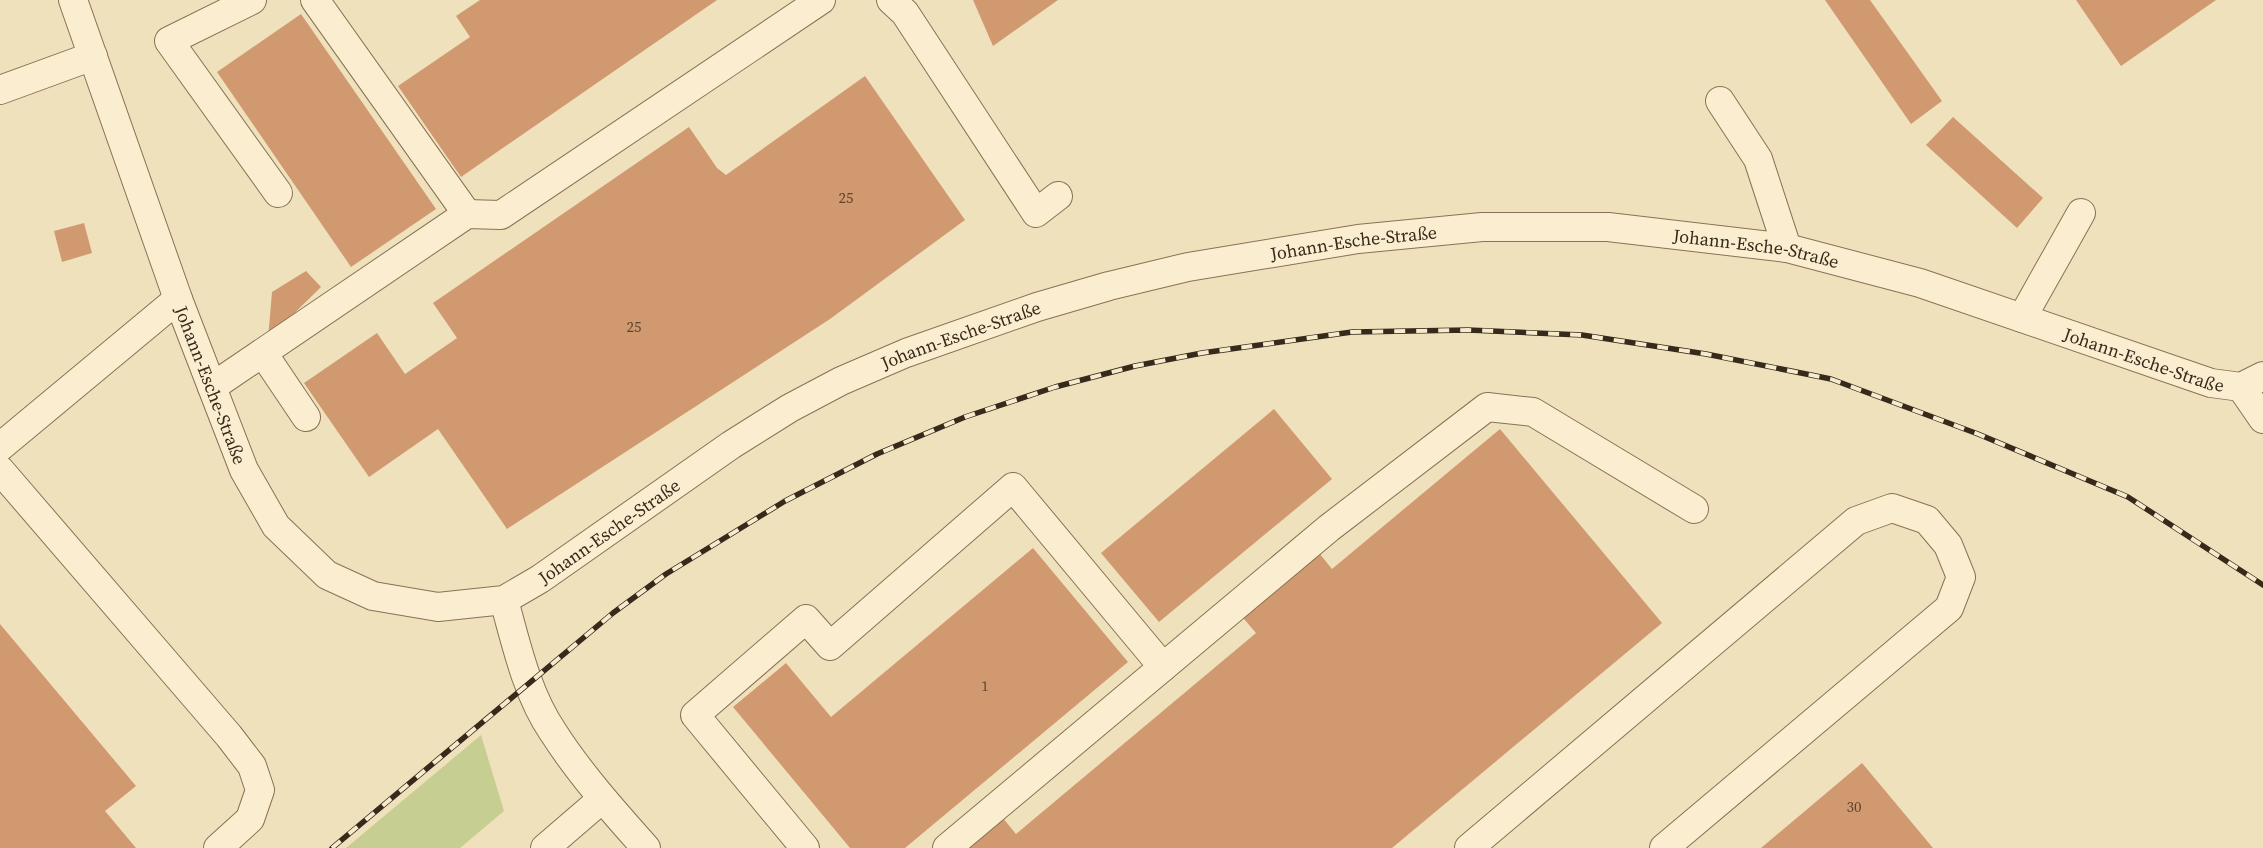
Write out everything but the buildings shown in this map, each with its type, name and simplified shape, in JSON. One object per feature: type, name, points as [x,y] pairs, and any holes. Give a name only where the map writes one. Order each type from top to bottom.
[{"type":"street","name":"Johann-Esche-Straße","points":[[73,0],[178,299],[244,470],[276,526],[327,575],[374,596],[438,607],[504,600],[540,579],[731,444],[790,408],[906,353],[1037,307],[1109,286],[1188,267],[1358,239],[1482,227],[1608,227],[1787,248],[1920,283],[2211,383],[2252,382]]},
{"type":"street","points":[[252,0],[169,41],[278,193]]},
{"type":"street","points":[[212,387],[467,214],[501,215],[821,0]]},
{"type":"street","points":[[891,0],[905,13],[1036,213],[1058,196]]},
{"type":"street","points":[[324,3],[467,214]]},
{"type":"street","points":[[0,90],[93,56]]},
{"type":"street","points":[[1720,101],[1758,159],[1787,248]]},
{"type":"street","points":[[2022,318],[2081,213]]},
{"type":"street","points":[[0,446],[178,299]]},
{"type":"street","points":[[263,353],[306,417]]},
{"type":"street","points":[[2252,382],[2263,419]]},
{"type":"street","points":[[947,848],[1329,528],[1487,406],[1533,412],[1694,509]]},
{"type":"street","points":[[0,470],[229,736],[252,766],[260,790],[250,819],[218,848]]},
{"type":"street","points":[[805,848],[695,715],[806,619],[830,646],[1013,487],[1162,667]]},
{"type":"street","points":[[1469,848],[1856,521],[1892,508],[1927,520],[1948,545],[1961,576],[1949,608],[1664,848]]},
{"type":"street","points":[[504,600],[528,683],[552,731],[602,799],[646,848]]},
{"type":"street","points":[[545,848],[577,835],[602,799]]},
{"type":"green space","points":[[481,735],[504,811],[460,848],[346,848]]},
{"type":"railway","points":[[332,848],[613,613],[666,574],[785,501],[877,454],[965,417],[1055,387],[1135,366],[1202,353],[1352,332],[1468,330],[1582,335],[1706,354],[1831,379],[1978,434],[2128,497],[2263,585]]}]
